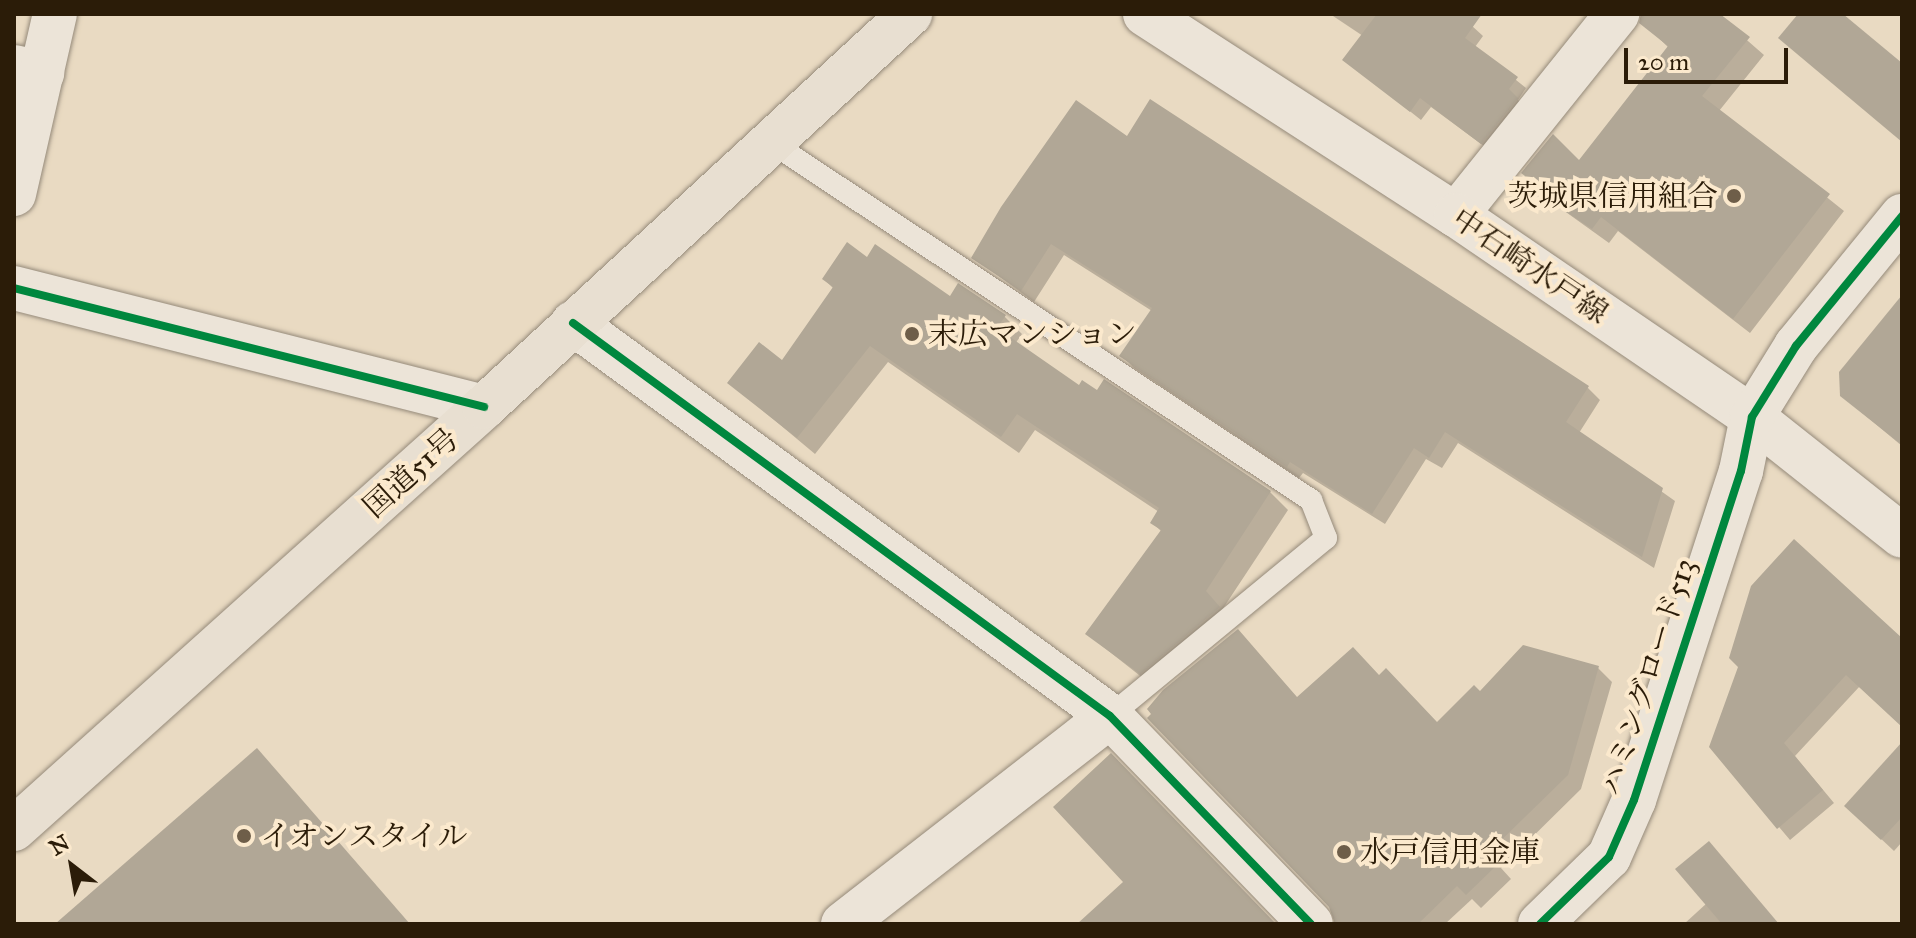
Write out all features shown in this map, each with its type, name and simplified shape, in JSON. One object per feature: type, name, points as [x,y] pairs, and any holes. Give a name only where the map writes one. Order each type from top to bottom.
[{"type":"highway","name":"国道51号","points":[[14,829],[484,407],[910,14]]},
{"type":"street","points":[[14,194],[28,70],[55,14]]},
{"type":"street","name":"中石崎水戸線","points":[[1145,14],[1456,215],[1752,417],[1902,536]]},
{"type":"street","points":[[1456,215],[1617,14]]},
{"type":"street","points":[[1752,417],[1796,346],[1902,216]]},
{"type":"street","points":[[14,288],[484,407]]},
{"type":"street","points":[[573,323],[1110,716],[1311,924]]},
{"type":"street","name":"ハミングロード513","points":[[1540,924],[1609,857],[1634,800],[1741,471],[1752,417]]},
{"type":"street","points":[[843,924],[1110,716]]},
{"type":"lane","points":[[772,143],[1311,500],[1326,538],[1110,716]]},
{"type":"building","points":[[1377,14],[1482,14],[1465,38],[1518,77],[1509,89],[1518,98],[1481,144],[1420,98],[1410,112],[1342,60]]},
{"type":"building","name":"茨城県信用組合","points":[[1641,14],[1720,14],[1750,37],[1702,96],[1830,194],[1733,319],[1601,217],[1592,229],[1521,182],[1525,176],[1521,173],[1553,134],[1579,160],[1668,46],[1639,23]]},
{"type":"building","points":[[1798,14],[1843,14],[1902,63],[1902,142],[1778,38]]},
{"type":"building","points":[[1150,99],[1589,386],[1566,422],[1663,488],[1642,557],[1445,432],[1429,458],[1414,448],[1372,514],[1290,462],[1287,467],[1119,356],[1152,308],[1051,244],[1021,291],[971,258],[1001,207],[1076,100],[1127,136]]},
{"type":"building","points":[[847,242],[867,257],[875,244],[950,296],[958,283],[1006,315],[997,328],[1079,385],[1082,380],[1097,390],[1104,379],[1271,491],[1206,591],[1220,607],[1140,674],[1085,634],[1161,530],[1150,523],[1159,508],[1017,414],[1001,437],[870,346],[797,438],[727,383],[759,342],[782,360],[833,287],[822,279]]},
{"type":"building","points":[[1902,295],[1902,445],[1840,396],[1839,372]]},
{"type":"building","points":[[1794,539],[1902,638],[1902,727],[1846,675],[1784,743],[1823,790],[1777,829],[1709,747],[1738,667],[1729,658],[1751,586]]},
{"type":"building","points":[[1238,629],[1297,697],[1353,647],[1379,675],[1386,668],[1437,722],[1474,685],[1480,691],[1523,645],[1599,666],[1568,775],[1488,853],[1498,864],[1466,895],[1457,886],[1418,924],[1335,924],[1329,907],[1147,718],[1151,714],[1147,709],[1163,690]]},
{"type":"building","points":[[1902,742],[1902,817],[1881,840],[1844,806]]},
{"type":"building","name":"イオンスタイル","points":[[257,748],[410,924],[55,924]]},
{"type":"building","points":[[1111,753],[1276,924],[1077,924],[1123,882],[1053,807]]},
{"type":"building","points":[[1709,841],[1779,924],[1722,924],[1675,869]]},
{"type":"cycle path","points":[[1540,924],[1609,857],[1634,800],[1741,471],[1752,417],[1796,346],[1902,216]]},
{"type":"cycle path","points":[[14,288],[484,407]]},
{"type":"cycle path","points":[[573,323],[1110,716],[1311,924]]},
{"type":"place","name":"茨城県信用組合","points":[[1734,196]]},
{"type":"place","name":"末広マンション","points":[[912,334]]},
{"type":"place","name":"イオンスタイル","points":[[244,836]]},
{"type":"place","name":"水戸信用金庫","points":[[1344,852]]}]
